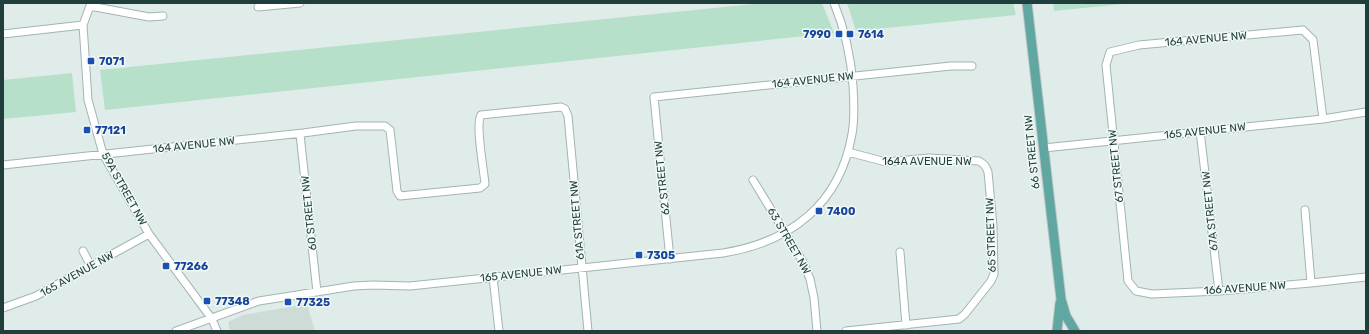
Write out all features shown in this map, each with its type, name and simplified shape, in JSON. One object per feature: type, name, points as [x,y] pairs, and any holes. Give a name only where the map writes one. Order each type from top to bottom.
[{"type":"main road","name":"66 STREET NW","points":[[1027,3],[1061,299],[1066,316],[1075,331]]},
{"type":"main road","name":"66 STREET NW","points":[[1056,331],[1061,299]]},
{"type":"street","points":[[258,7],[300,3]]},
{"type":"street","name":"165 AVENUE NW","points":[[212,319],[226,312],[259,301],[354,286],[410,286],[670,259],[741,250],[774,239],[786,233],[812,213],[830,191],[848,152],[852,134],[854,116],[849,51],[846,36],[834,3]]},
{"type":"street","points":[[90,4],[149,17],[163,16]]},
{"type":"street","name":"59A STREET NW","points":[[90,4],[83,25],[88,100],[103,154],[149,234],[212,319],[217,331]]},
{"type":"street","points":[[3,34],[83,25]]},
{"type":"street","name":"164 AVENUE NW","points":[[1110,52],[1139,45],[1303,30],[1313,40],[1323,119]]},
{"type":"street","name":"67 STREET NW","points":[[1110,52],[1106,65],[1128,282]]},
{"type":"street","name":"164 AVENUE NW","points":[[654,96],[951,66],[972,66]]},
{"type":"street","name":"62 STREET NW","points":[[654,96],[670,259]]},
{"type":"street","name":"61A STREET NW","points":[[400,196],[480,188],[485,184],[478,130],[479,118],[481,115],[561,107],[565,109],[568,116],[588,331]]},
{"type":"street","name":"165 AVENUE NW","points":[[1044,148],[1323,119],[1366,112]]},
{"type":"street","name":"164 AVENUE NW","points":[[3,166],[103,154],[300,134],[356,126],[385,126],[390,130],[397,191],[400,196]]},
{"type":"street","name":"67A STREET NW","points":[[1200,131],[1219,291]]},
{"type":"street","name":"60 STREET NW","points":[[300,134],[317,292]]},
{"type":"street","name":"164A AVENUE NW","points":[[848,152],[886,162],[941,158],[979,161],[983,163]]},
{"type":"street","name":"65 STREET NW","points":[[906,325],[959,319],[965,314],[991,281],[994,274],[993,226],[988,172],[983,163]]},
{"type":"street","name":"63 STREET NW","points":[[753,180],[803,262],[810,279],[814,298],[817,331]]},
{"type":"street","points":[[1305,210],[1311,283]]},
{"type":"street","name":"165 AVENUE NW","points":[[3,308],[36,296],[149,234]]},
{"type":"street","points":[[83,251],[91,266]]},
{"type":"street","points":[[846,331],[906,325],[900,252]]},
{"type":"street","points":[[493,277],[499,331]]},
{"type":"street","name":"166 AVENUE NW","points":[[1128,282],[1136,291],[1152,294],[1219,291],[1366,277]]},
{"type":"street","points":[[176,331],[212,319]]},
{"type":"shaded area","points":[[307,304],[315,331],[230,331],[228,322],[243,315]]},
{"type":"green space","points":[[764,3],[822,3],[834,33],[105,110],[100,70]]},
{"type":"green space","points":[[847,3],[1013,3],[1016,15],[856,31]]},
{"type":"green space","points":[[1053,3],[1133,3],[1054,11]]},
{"type":"green space","points":[[72,73],[76,112],[3,119],[3,80]]},
{"type":"place","name":"7990","points":[[839,34]]},
{"type":"place","name":"7614","points":[[850,34]]},
{"type":"place","name":"7071","points":[[91,61]]},
{"type":"place","name":"77121","points":[[87,130]]},
{"type":"place","name":"7400","points":[[819,211]]},
{"type":"place","name":"7305","points":[[639,255]]},
{"type":"place","name":"77266","points":[[166,266]]},
{"type":"place","name":"77348","points":[[207,301]]},
{"type":"place","name":"77325","points":[[288,302]]}]
